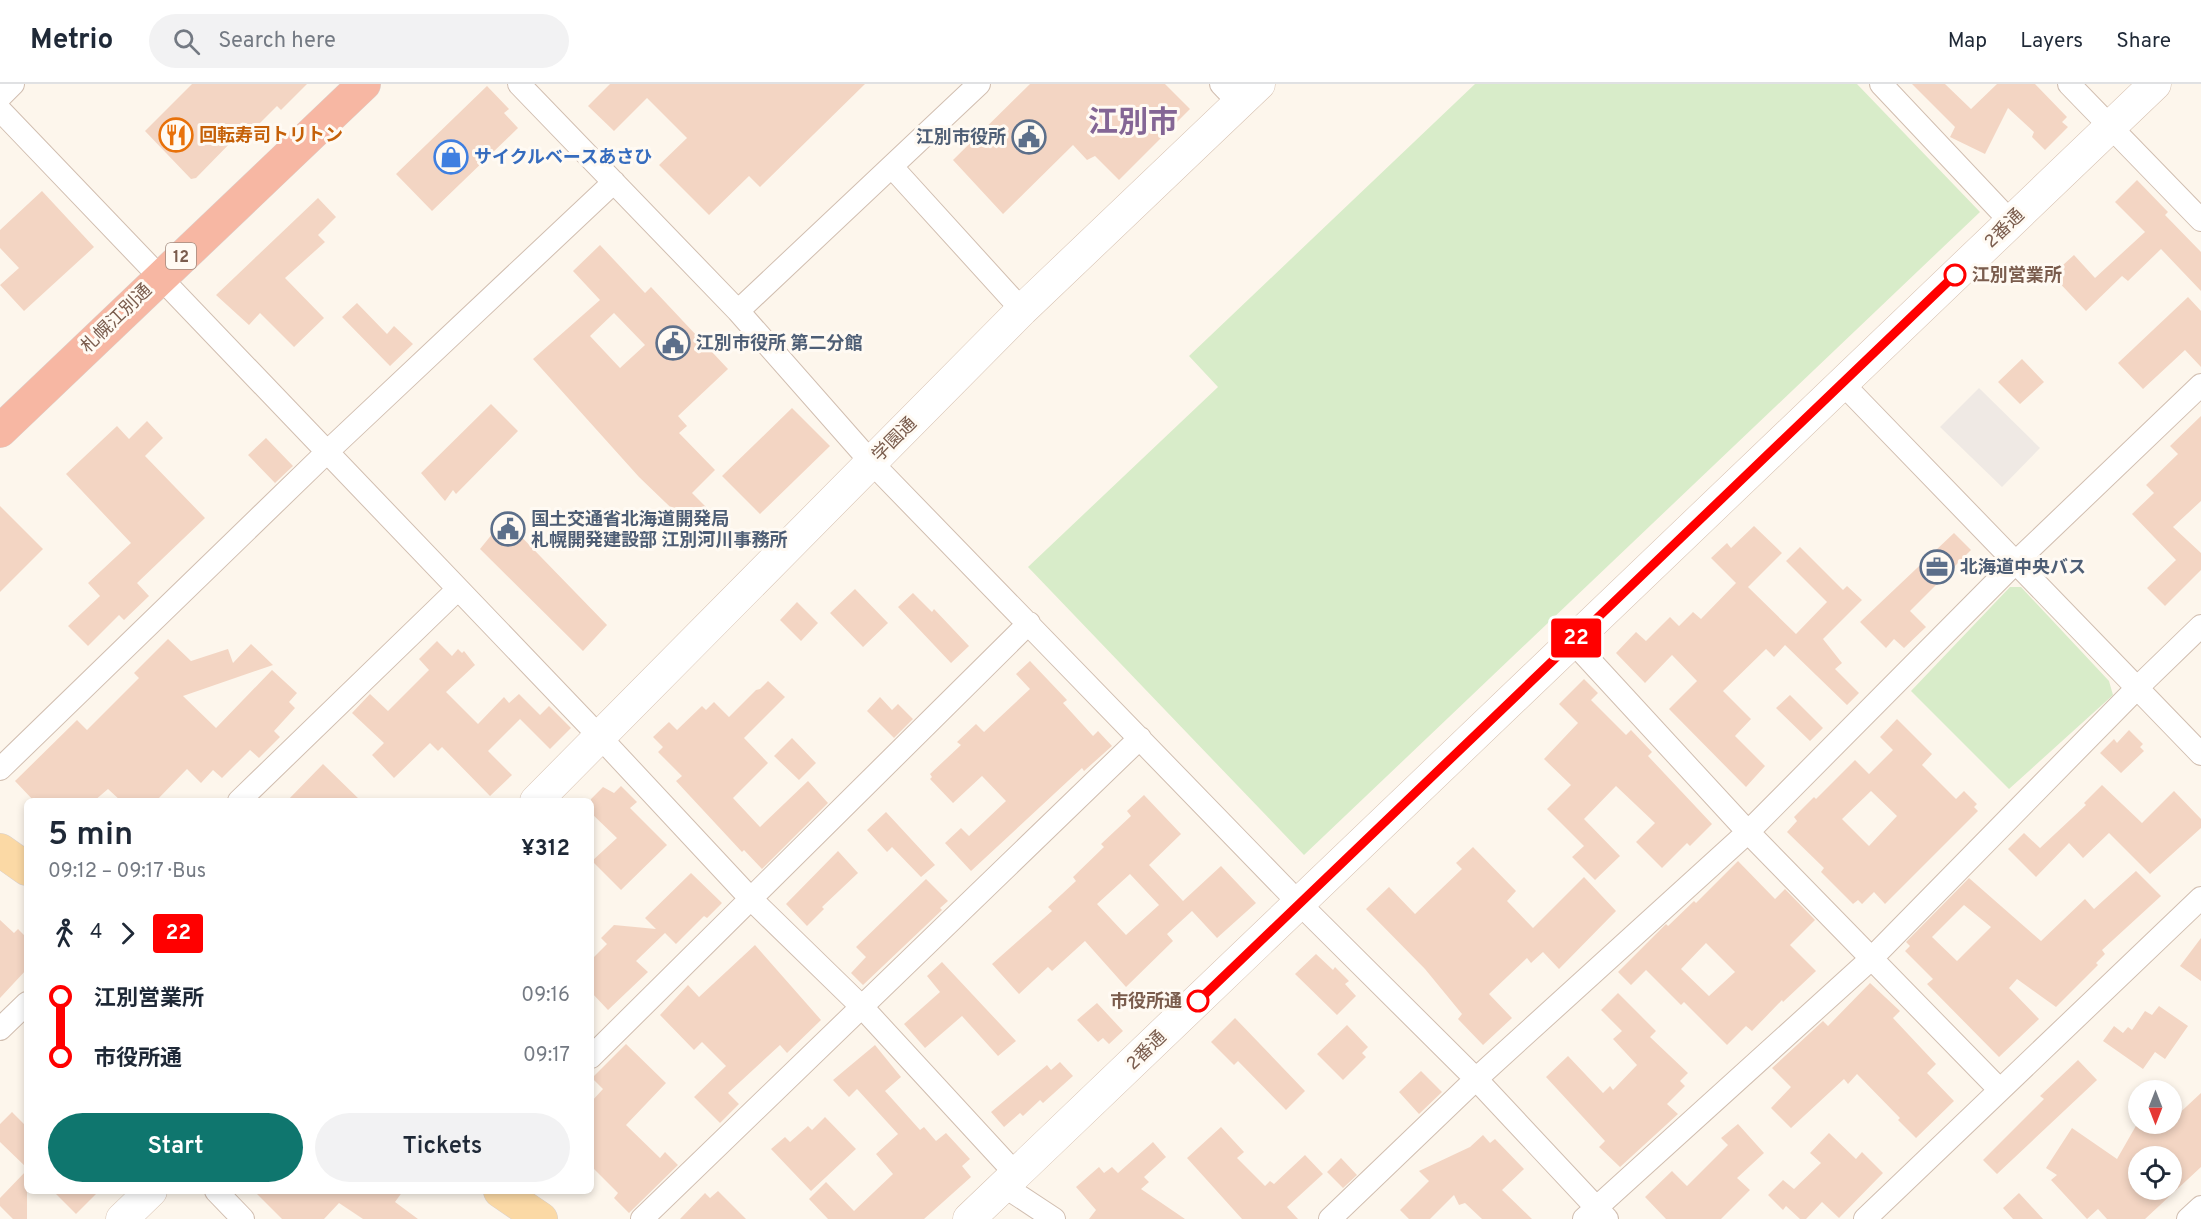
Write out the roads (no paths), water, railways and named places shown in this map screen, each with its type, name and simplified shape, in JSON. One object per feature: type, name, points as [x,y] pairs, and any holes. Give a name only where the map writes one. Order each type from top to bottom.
[{"type":"highway","name":"札幌江別通","points":[[0,431],[159,276],[364,84]]},
{"type":"main road","points":[[0,850],[24,867]]},
{"type":"main road","points":[[504,1194],[541,1219]]},
{"type":"street","points":[[0,97],[13,84]]},
{"type":"street","points":[[519,84],[738,311],[871,462],[1300,904],[1476,1079],[1596,1215],[1871,959],[2138,687],[2201,626]]},
{"type":"street","points":[[738,311],[980,84]]},
{"type":"street","points":[[1881,84],[2011,222]]},
{"type":"street","points":[[2070,84],[2201,220]]},
{"type":"street","name":"2番通","points":[[969,1219],[2155,84]]},
{"type":"street","name":"学園通","points":[[539,798],[1240,90]]},
{"type":"street","points":[[0,110],[599,735],[751,899],[863,1008],[1010,1180],[1054,1219]]},
{"type":"street","points":[[892,167],[1022,310]]},
{"type":"street","points":[[0,769],[327,452],[614,182]]},
{"type":"street","points":[[1842,383],[2017,561],[2201,754]]},
{"type":"street","points":[[1330,1219],[1476,1079],[1748,832],[2017,561],[2201,385]]},
{"type":"street","points":[[242,798],[458,589]]},
{"type":"street","points":[[594,1054],[1029,623]]},
{"type":"street","points":[[1572,642],[1748,832],[2000,1090]]},
{"type":"street","points":[[642,1219],[1140,738]]},
{"type":"street","points":[[1865,1219],[2201,898]]},
{"type":"street","points":[[0,1029],[24,1007]]},
{"type":"street","points":[[122,1219],[148,1194]]},
{"type":"street","points":[[219,1194],[243,1219]]},
{"type":"street","points":[[2188,1219],[2201,1207]]},
{"type":"place","name":"回転寿司トリトン","points":[[176,135]]},
{"type":"place","name":"江別市役所","points":[[1029,137]]},
{"type":"place","name":"サイクルベースあさひ","points":[[451,157]]},
{"type":"place","name":"江別営業所","points":[[1955,275]]},
{"type":"place","name":"江別市役所 第二分館","points":[[673,343]]},
{"type":"place","name":"国土交通省北海道開発局 札幌開発建設部 江別河川事務所","points":[[508,529]]},
{"type":"place","name":"北海道中央バス","points":[[1937,567]]},
{"type":"place","name":"市役所通","points":[[1198,1001]]},
{"type":"district","name":"江別市","points":[[1133,122]]}]
